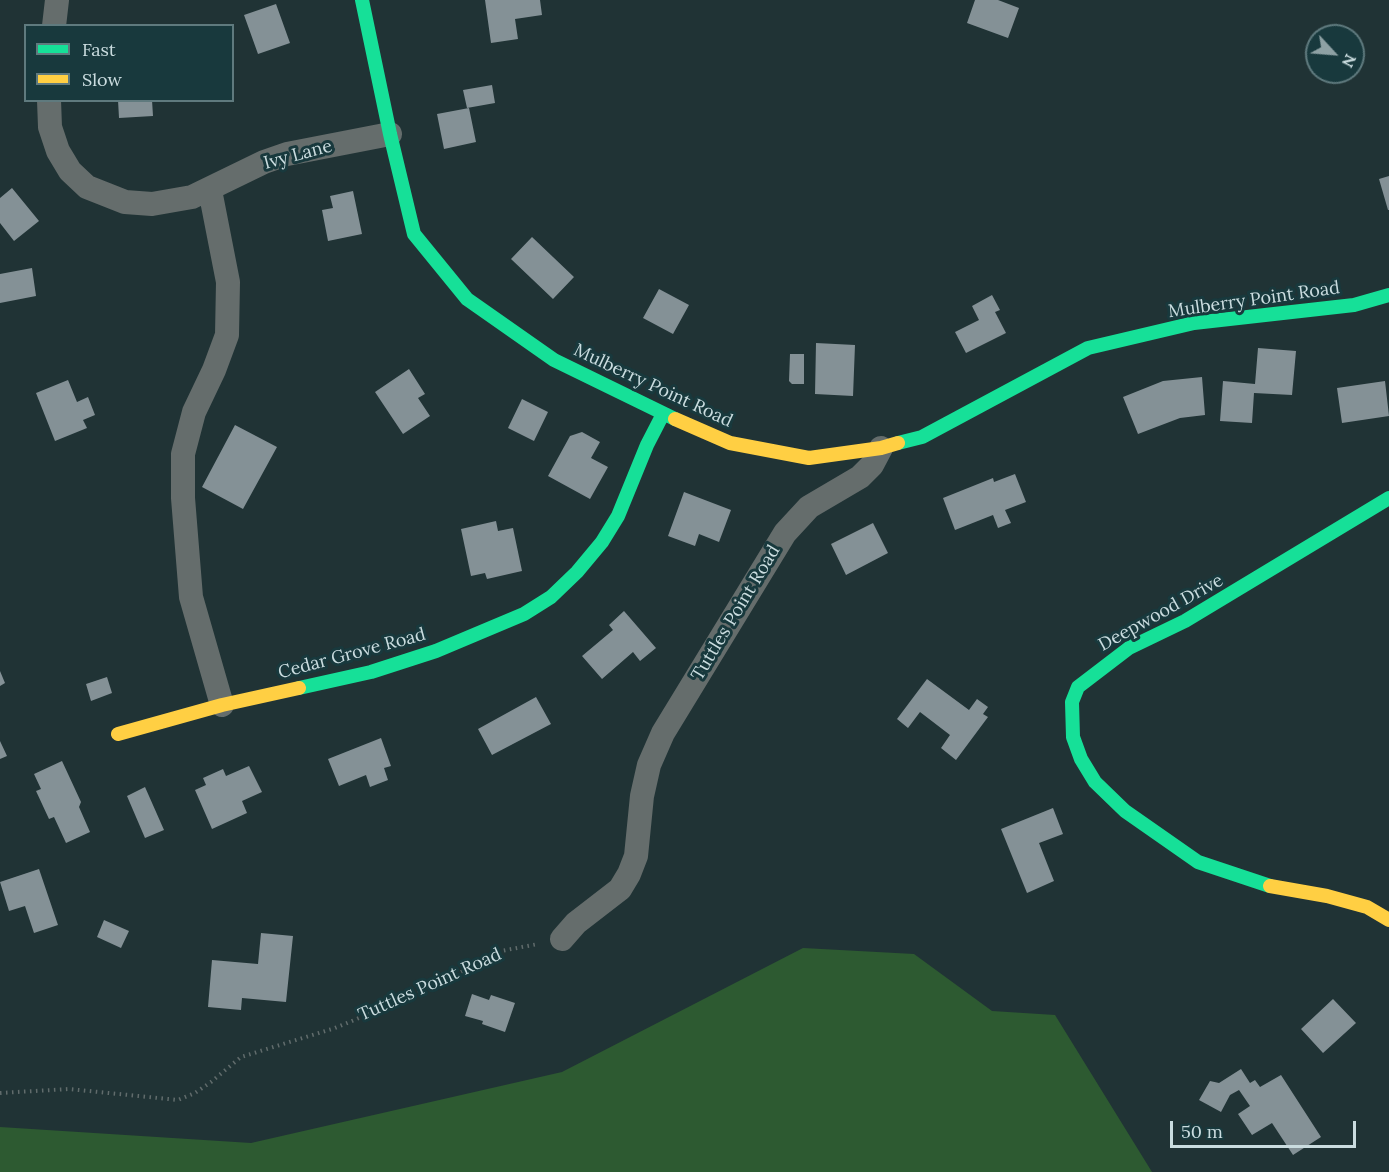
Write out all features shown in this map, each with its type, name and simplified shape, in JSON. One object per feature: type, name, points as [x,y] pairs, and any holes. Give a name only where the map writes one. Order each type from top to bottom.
[{"type":"street","points":[[54,24],[57,0]]},
{"type":"street","name":"Mulberry Point Road","points":[[362,0],[414,234],[467,299],[554,360],[663,414],[730,442],[809,458],[881,448],[922,437],[1088,348],[1194,323],[1354,305],[1389,295]]},
{"type":"street","name":"Ivy Lane","points":[[49,102],[50,127],[58,151],[70,171],[87,187],[125,202],[152,204],[192,197],[264,162],[287,154],[390,134]]},
{"type":"street","points":[[210,189],[228,282],[227,335],[214,370],[194,412],[183,454],[183,498],[192,597],[222,705]]},
{"type":"street","name":"Cedar Grove Road","points":[[118,734],[222,705],[371,672],[436,651],[524,614],[551,597],[577,572],[602,542],[618,516],[647,445],[663,414]]},
{"type":"street","name":"Tuttles Point Road","points":[[562,939],[576,923],[620,889],[629,874],[636,856],[642,796],[649,765],[663,733],[785,533],[809,507],[860,477],[872,465],[881,448]]},
{"type":"street","name":"Deepwood Drive","points":[[1389,498],[1185,621],[1129,648],[1078,687],[1072,702],[1073,737],[1080,759],[1095,782],[1125,811],[1149,829],[1197,862],[1270,886],[1328,896],[1367,908],[1389,920]]},
{"type":"path","name":"Tuttles Point Road","points":[[0,1094],[69,1089],[178,1100],[212,1082],[241,1057],[334,1028],[429,989],[501,951],[562,939]]},
{"type":"green space","points":[[803,948],[914,954],[992,1011],[1055,1015],[1152,1172],[0,1172],[0,1127],[251,1143],[562,1072]]},
{"type":"building","points":[[485,0],[540,0],[542,15],[515,19],[518,39],[491,43]]},
{"type":"building","points":[[975,0],[998,0],[1019,8],[1008,38],[967,23]]},
{"type":"building","points":[[276,4],[290,43],[258,54],[244,15]]},
{"type":"building","points":[[492,85],[495,103],[467,108],[463,90]]},
{"type":"building","points":[[118,102],[152,102],[153,116],[119,118]]},
{"type":"building","points":[[469,108],[476,142],[444,149],[437,114]]},
{"type":"building","points":[[1389,176],[1389,210],[1388,210],[1379,179]]},
{"type":"building","points":[[12,188],[39,221],[14,241],[0,223],[0,198]]},
{"type":"building","points":[[353,191],[362,234],[328,241],[322,210],[333,208],[330,196]]},
{"type":"building","points":[[532,237],[574,277],[553,299],[511,259]]},
{"type":"building","points":[[32,268],[36,296],[0,303],[0,274]]},
{"type":"building","points":[[659,289],[689,305],[673,334],[643,318]]},
{"type":"building","points":[[992,295],[1000,310],[995,312],[1006,333],[966,353],[955,332],[979,320],[972,306]]},
{"type":"building","points":[[816,343],[855,345],[853,396],[815,394]]},
{"type":"building","points":[[1258,348],[1296,351],[1292,395],[1254,393],[1252,423],[1220,421],[1223,381],[1255,384]]},
{"type":"building","points":[[790,354],[804,354],[804,384],[792,384],[789,381]]},
{"type":"building","points":[[409,369],[425,394],[418,398],[430,416],[403,434],[375,392]]},
{"type":"building","points":[[1202,377],[1205,415],[1180,418],[1138,434],[1123,397],[1163,381]]},
{"type":"building","points":[[68,380],[77,402],[88,397],[95,415],[83,420],[87,428],[55,441],[36,393]]},
{"type":"building","points":[[1385,381],[1389,416],[1342,423],[1337,388]]},
{"type":"building","points":[[522,399],[548,412],[534,441],[508,428]]},
{"type":"building","points":[[235,425],[277,447],[243,509],[202,487]]},
{"type":"building","points":[[582,432],[600,442],[591,458],[608,467],[590,499],[548,476],[570,436]]},
{"type":"building","points":[[1015,474],[1026,502],[1005,510],[1011,523],[998,528],[993,515],[955,530],[943,498],[993,478],[994,482]]},
{"type":"building","points":[[684,492],[731,510],[719,542],[699,534],[695,546],[668,536]]},
{"type":"building","points":[[496,521],[498,531],[513,528],[522,571],[487,579],[485,573],[471,576],[461,529]]},
{"type":"building","points":[[873,523],[888,553],[846,575],[831,544]]},
{"type":"building","points":[[624,611],[656,648],[640,661],[633,652],[602,679],[582,656],[613,630],[609,625]]},
{"type":"building","points":[[0,671],[5,683],[0,686]]},
{"type":"building","points":[[107,677],[112,693],[91,701],[86,684]]},
{"type":"building","points":[[927,679],[969,710],[977,699],[988,707],[983,714],[988,717],[956,760],[941,748],[950,735],[920,712],[908,728],[897,719]]},
{"type":"building","points":[[536,697],[551,724],[492,755],[478,729]]},
{"type":"building","points":[[381,738],[391,766],[384,768],[388,780],[370,787],[366,775],[339,786],[328,759]]},
{"type":"building","points":[[0,741],[7,756],[0,759]]},
{"type":"building","points":[[62,761],[81,802],[79,807],[90,832],[66,843],[54,817],[49,819],[36,791],[41,789],[34,774]]},
{"type":"building","points":[[249,766],[262,792],[242,801],[247,813],[212,829],[195,790],[206,785],[203,778],[223,769],[226,776]]},
{"type":"building","points":[[145,787],[164,830],[145,838],[127,796]]},
{"type":"building","points":[[1053,808],[1063,834],[1039,843],[1054,881],[1027,893],[1001,829]]},
{"type":"building","points":[[39,869],[58,925],[34,933],[25,906],[9,911],[0,882]]},
{"type":"building","points":[[104,920],[129,931],[121,948],[97,937]]},
{"type":"building","points":[[261,933],[293,936],[286,1002],[242,998],[241,1010],[208,1007],[212,960],[258,964]]},
{"type":"building","points":[[472,994],[489,1000],[491,995],[515,1003],[505,1032],[482,1024],[483,1021],[465,1016]]},
{"type":"building","points":[[1333,999],[1356,1023],[1323,1053],[1301,1029]]},
{"type":"building","points":[[1241,1069],[1250,1083],[1255,1080],[1260,1087],[1281,1075],[1321,1137],[1293,1155],[1272,1123],[1252,1135],[1238,1114],[1250,1106],[1239,1090],[1230,1095],[1221,1112],[1199,1100],[1210,1081],[1219,1083]]},
{"type":"traffic: fast","points":[[362,0],[414,234],[467,299],[554,360],[675,419]]},
{"type":"traffic: fast","points":[[898,443],[922,437],[1088,348],[1194,323],[1354,305],[1389,295]]},
{"type":"traffic: fast","points":[[299,688],[371,672],[436,651],[524,614],[551,597],[577,572],[602,542],[618,516],[647,445],[663,414]]},
{"type":"traffic: fast","points":[[1270,886],[1198,862],[1125,811],[1095,782],[1081,759],[1073,737],[1072,702],[1078,687],[1129,648],[1185,621],[1389,498]]},
{"type":"traffic: slow","points":[[675,419],[730,443],[809,458],[881,448],[898,443]]},
{"type":"traffic: slow","points":[[118,734],[222,705],[299,688]]},
{"type":"traffic: slow","points":[[1270,886],[1327,896],[1367,907],[1389,920]]}]
